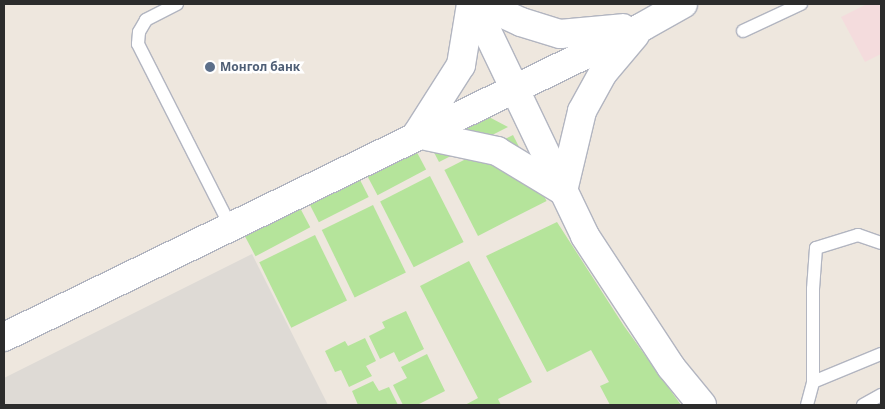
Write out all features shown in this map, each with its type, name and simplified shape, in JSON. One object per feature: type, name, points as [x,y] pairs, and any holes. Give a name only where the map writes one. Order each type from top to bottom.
[{"type":"main road","points":[[417,134],[461,65],[473,4]]},
{"type":"main road","points":[[473,4],[516,87],[563,191],[586,236],[671,367],[702,405]]},
{"type":"main road","points":[[482,4],[521,22],[560,34],[642,27]]},
{"type":"main road","points":[[4,337],[417,134],[642,27],[683,4]]},
{"type":"main road","points":[[563,191],[582,111],[603,73],[642,27]]},
{"type":"main road","points":[[417,134],[497,151],[563,191]]},
{"type":"lane","points":[[177,4],[146,20],[139,32],[138,44],[231,226]]},
{"type":"lane","points":[[743,31],[801,4]]},
{"type":"lane","points":[[807,405],[813,382],[813,289],[816,248],[858,236],[881,243]]},
{"type":"lane","points":[[813,382],[881,354]]},
{"type":"lane","points":[[863,405],[881,395]]},
{"type":"shaded area","points":[[867,4],[881,4],[881,54],[865,62],[841,17]]},
{"type":"shaded area","points":[[252,254],[328,405],[4,405],[4,378]]},
{"type":"green space","points":[[480,115],[489,117],[508,127],[439,162],[426,137]]},
{"type":"green space","points":[[513,135],[547,201],[478,236],[444,170]]},
{"type":"green space","points":[[412,143],[426,169],[378,195],[363,169]]},
{"type":"green space","points":[[356,172],[369,197],[319,222],[306,197]]},
{"type":"green space","points":[[430,176],[464,242],[414,267],[380,201]]},
{"type":"green space","points":[[373,205],[406,272],[355,297],[322,230]]},
{"type":"green space","points":[[299,206],[310,227],[256,256],[244,235]]},
{"type":"green space","points":[[557,222],[624,326],[681,405],[610,405],[600,386],[609,382],[591,350],[547,372],[486,256]]},
{"type":"green space","points":[[315,235],[347,301],[291,328],[259,262]]},
{"type":"green space","points":[[469,261],[532,382],[498,399],[501,405],[465,405],[478,398],[420,286]]},
{"type":"green space","points":[[406,311],[424,349],[399,362],[394,352],[380,359],[369,336],[385,328],[382,322]]},
{"type":"green space","points":[[365,338],[376,361],[366,366],[372,376],[349,387],[341,370],[335,372],[325,351],[345,341],[348,346]]},
{"type":"green space","points":[[427,354],[445,391],[417,405],[403,405],[393,385],[407,378],[401,367]]},
{"type":"green space","points":[[373,381],[379,391],[389,387],[398,405],[358,405],[352,391]]},
{"type":"place","name":"Монгол банк","points":[[210,67]]}]
